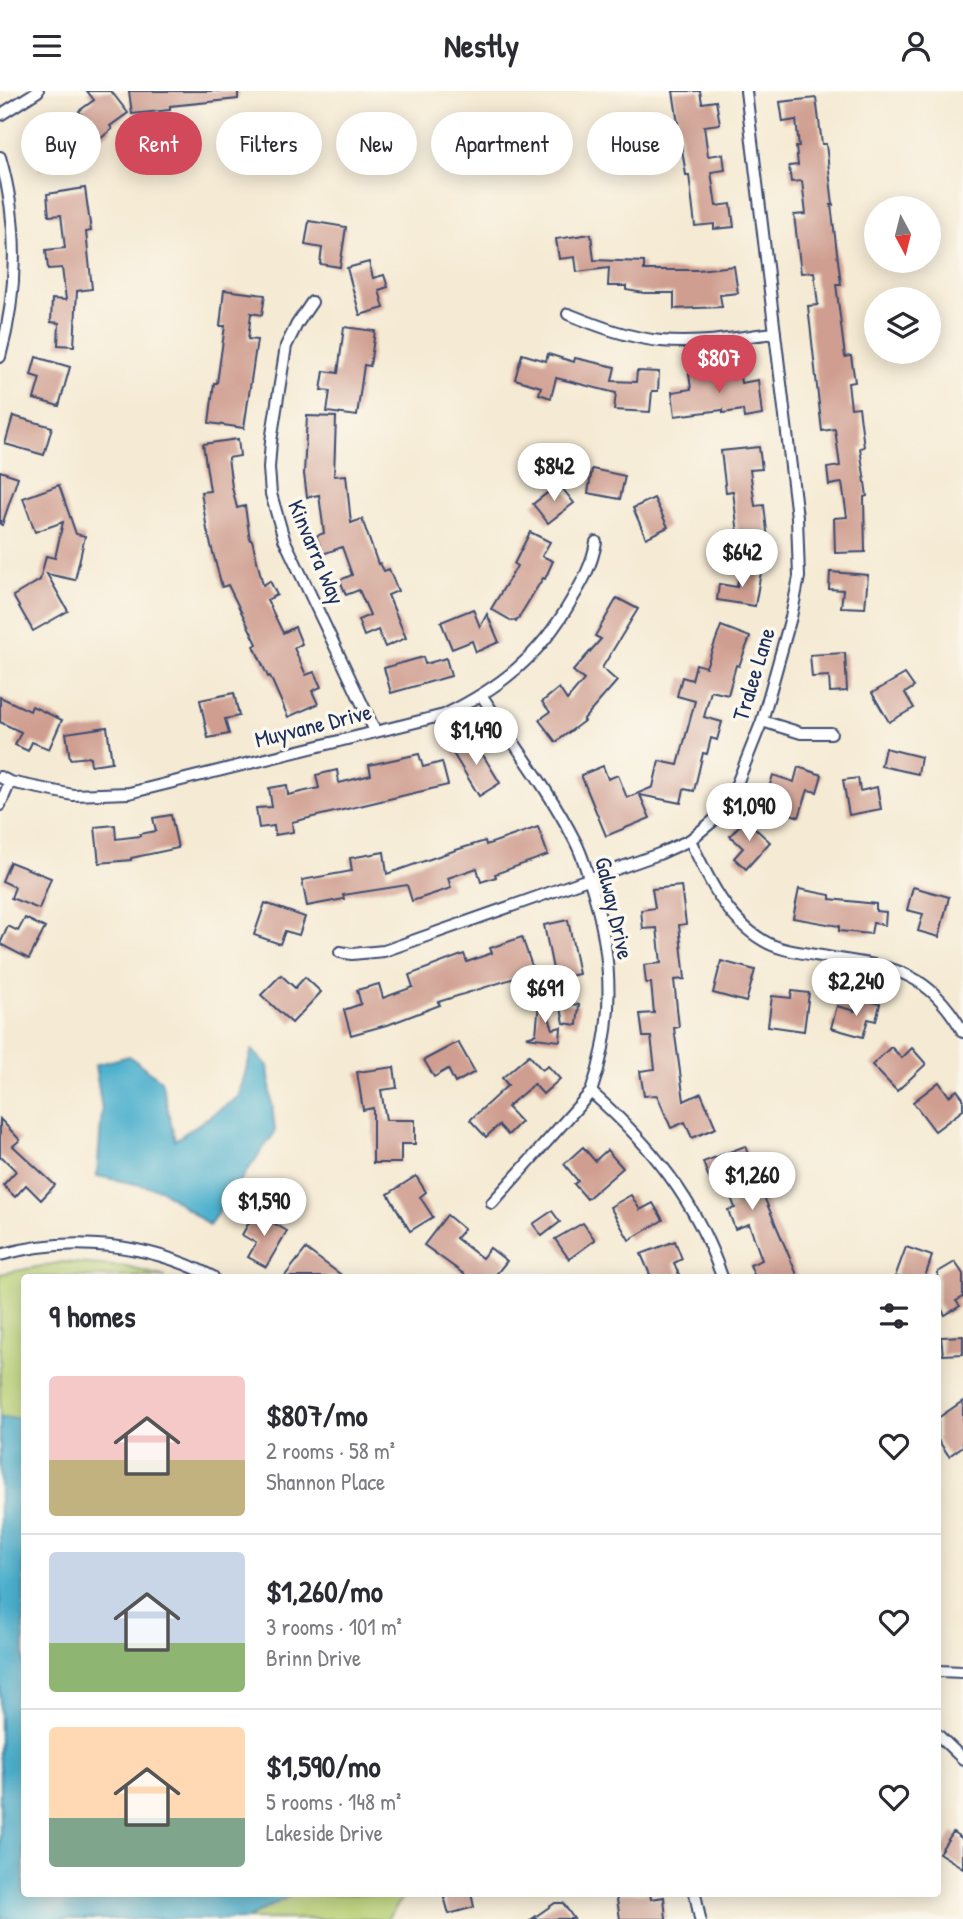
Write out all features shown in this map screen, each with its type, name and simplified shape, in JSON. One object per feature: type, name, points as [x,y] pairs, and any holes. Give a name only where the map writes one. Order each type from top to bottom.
[{"type":"street","points":[[0,115],[38,91]]},
{"type":"street","name":"Tralee Lane","points":[[340,952],[352,954],[384,951],[659,854],[690,840],[728,804],[762,721],[792,617],[799,577],[797,517],[746,91]]},
{"type":"street","points":[[0,157],[11,211],[14,253],[12,292],[0,357]]},
{"type":"street","name":"Kinvarra Way","points":[[312,302],[296,324],[286,346],[271,441],[271,494],[284,539],[376,731]]},
{"type":"street","points":[[568,314],[620,333],[661,341],[690,342],[775,333]]},
{"type":"street","name":"Muyvane Drive","points":[[5,779],[73,795],[129,793],[444,715],[482,696],[522,667],[545,642],[588,573],[596,542]]},
{"type":"street","name":"Galway Drive","points":[[482,696],[577,843],[590,880],[608,958],[610,992],[608,1024],[591,1092],[492,1203]]},
{"type":"street","points":[[762,721],[801,733],[831,733]]},
{"type":"street","points":[[0,805],[5,779]]},
{"type":"street","points":[[690,840],[726,907],[764,941],[788,951],[898,970],[939,996],[963,1032]]},
{"type":"street","points":[[591,1092],[644,1142],[681,1191],[704,1231],[721,1274]]},
{"type":"street","points":[[0,1255],[41,1245],[79,1244],[127,1248],[179,1262],[206,1274]]},
{"type":"street","points":[[941,1671],[963,1672]]},
{"type":"street","points":[[941,1738],[963,1759]]},
{"type":"street","points":[[696,1897],[699,1919]]},
{"type":"green space","points":[[63,1262],[127,1267],[154,1274],[21,1274],[21,1897],[404,1897],[387,1919],[0,1919],[0,1274]]},
{"type":"water","points":[[252,1050],[268,1066],[275,1132],[209,1225],[160,1189],[97,1176],[102,1110],[95,1065],[129,1056],[161,1080],[175,1140],[238,1097]]},
{"type":"water","points":[[0,1418],[21,1418],[21,1897],[288,1897],[246,1919],[0,1919]]},
{"type":"building","points":[[87,91],[111,91],[127,112],[115,112],[115,122],[110,126],[112,129],[101,138],[101,112],[79,111],[94,100]]},
{"type":"building","points":[[129,91],[238,91],[238,99],[170,106],[170,110],[132,112]]},
{"type":"building","points":[[673,91],[700,91],[702,103],[716,101],[720,124],[704,126],[708,156],[723,154],[725,170],[711,172],[716,206],[731,204],[734,227],[714,229],[714,224],[695,226],[689,175],[686,175],[684,162],[684,112],[676,112]]},
{"type":"building","points":[[816,98],[822,144],[826,144],[833,205],[841,284],[836,284],[845,357],[851,356],[855,382],[848,383],[851,408],[859,407],[864,447],[860,448],[867,496],[864,497],[865,552],[835,553],[834,518],[847,517],[842,483],[829,485],[827,468],[840,466],[835,429],[822,431],[808,306],[818,305],[814,272],[801,273],[794,215],[806,214],[802,181],[791,182],[789,166],[798,165],[796,120],[783,122],[780,102]]},
{"type":"building","points":[[85,188],[91,231],[86,232],[92,289],[77,291],[74,346],[58,345],[59,323],[51,322],[52,299],[66,300],[62,268],[48,269],[46,250],[65,248],[61,215],[49,216],[47,194]]},
{"type":"building","points":[[309,221],[346,227],[340,267],[320,264],[322,248],[305,245]]},
{"type":"building","points":[[591,234],[594,260],[644,262],[644,270],[698,270],[734,266],[738,293],[720,295],[722,307],[674,309],[674,293],[644,293],[626,290],[626,286],[608,286],[609,268],[577,272],[575,257],[559,259],[556,239]]},
{"type":"building","points":[[369,262],[373,278],[384,275],[388,287],[379,290],[384,308],[360,315],[347,268]]},
{"type":"building","points":[[224,290],[265,295],[262,315],[251,313],[248,339],[257,340],[244,428],[209,423],[225,326],[220,326]]},
{"type":"building","points":[[344,327],[375,331],[370,366],[364,365],[357,416],[327,412],[330,391],[321,390],[324,371],[338,373]]},
{"type":"building","points":[[522,354],[546,361],[548,354],[574,362],[575,358],[615,367],[612,381],[636,382],[637,371],[659,372],[658,391],[652,391],[650,412],[614,410],[616,393],[556,378],[551,398],[539,394],[541,387],[515,379]]},
{"type":"building","points":[[36,357],[70,367],[59,406],[34,399],[40,378],[31,375]]},
{"type":"building","points":[[739,369],[741,383],[758,380],[762,415],[744,418],[743,410],[723,413],[723,410],[675,416],[672,392],[691,389],[689,374]]},
{"type":"building","points":[[13,416],[52,427],[44,455],[5,444]]},
{"type":"building","points":[[307,416],[336,417],[334,476],[346,475],[351,523],[362,519],[378,564],[380,563],[384,571],[389,569],[398,591],[388,595],[406,638],[385,647],[378,630],[364,636],[358,620],[370,615],[359,590],[346,595],[340,580],[352,575],[342,547],[323,554],[316,536],[324,533],[319,495],[307,497],[304,474]]},
{"type":"building","points":[[238,439],[240,456],[228,458],[232,487],[237,508],[245,506],[250,540],[263,585],[270,581],[277,595],[267,600],[283,633],[295,627],[302,644],[294,648],[306,675],[314,672],[321,687],[312,691],[318,704],[288,717],[228,585],[222,587],[207,530],[201,492],[210,491],[203,444]]},
{"type":"building","points":[[759,447],[762,469],[750,470],[755,506],[764,505],[768,540],[739,543],[733,491],[726,492],[721,451]]},
{"type":"building","points":[[592,469],[625,476],[620,499],[588,493]]},
{"type":"building","points":[[0,471],[18,477],[2,525],[0,524]]},
{"type":"building","points":[[559,484],[574,503],[548,523],[533,504]]},
{"type":"building","points":[[59,485],[76,534],[85,536],[75,580],[47,574],[68,611],[33,631],[13,596],[40,580],[46,556],[55,558],[63,522],[35,532],[23,498]]},
{"type":"building","points":[[654,498],[668,527],[646,538],[633,508]]},
{"type":"building","points":[[530,532],[550,542],[542,556],[553,561],[545,579],[543,578],[516,622],[491,609],[517,566],[514,564]]},
{"type":"building","points":[[740,569],[761,572],[755,606],[717,600],[719,584],[737,587]]},
{"type":"building","points":[[830,572],[868,575],[865,608],[841,607],[843,590],[829,589]]},
{"type":"building","points":[[617,598],[638,609],[602,668],[617,681],[584,721],[556,742],[539,720],[550,712],[542,702],[559,688],[567,700],[584,680],[573,671],[601,639],[595,636]]},
{"type":"building","points":[[473,609],[480,627],[487,614],[499,642],[476,652],[472,641],[452,649],[441,622]]},
{"type":"building","points":[[721,626],[750,637],[739,666],[736,665],[728,695],[711,691],[704,717],[722,722],[717,740],[711,738],[707,754],[703,753],[694,791],[684,789],[681,803],[640,795],[650,818],[606,836],[581,775],[603,766],[608,779],[618,775],[627,798],[653,787],[659,761],[678,765],[695,701],[677,696],[682,677],[692,680],[696,664],[706,667]]},
{"type":"building","points":[[845,653],[847,691],[830,692],[829,676],[812,677],[810,655]]},
{"type":"building","points":[[423,657],[425,664],[446,658],[451,676],[391,693],[384,668]]},
{"type":"building","points":[[905,674],[914,687],[905,693],[914,708],[889,722],[872,693]]},
{"type":"building","points":[[234,693],[239,716],[225,719],[229,734],[208,738],[200,700]]},
{"type":"building","points":[[0,697],[30,711],[32,706],[62,720],[49,749],[32,742],[28,751],[15,745],[21,732],[0,722]]},
{"type":"building","points":[[107,727],[112,762],[91,765],[90,757],[70,759],[66,733]]},
{"type":"building","points":[[472,737],[500,783],[479,796],[451,750]]},
{"type":"building","points":[[885,748],[921,757],[918,774],[881,766]]},
{"type":"building","points":[[419,754],[423,767],[442,762],[448,785],[292,822],[293,832],[275,835],[274,826],[259,828],[256,808],[272,807],[269,788],[287,785],[288,795],[319,788],[316,775],[337,770],[339,783],[371,775],[369,765]]},
{"type":"building","points":[[798,767],[822,775],[817,792],[808,790],[799,817],[779,810],[781,803],[766,798],[773,775],[794,782]]},
{"type":"building","points":[[858,778],[860,791],[877,787],[881,809],[849,815],[843,780]]},
{"type":"building","points":[[171,815],[178,848],[131,860],[99,863],[95,827],[115,825],[116,839],[140,836],[156,831],[153,818]]},
{"type":"building","points":[[745,819],[770,842],[746,869],[734,858],[743,848],[730,836]]},
{"type":"building","points":[[538,827],[548,855],[495,874],[496,877],[481,882],[477,868],[448,878],[451,888],[412,901],[407,885],[343,895],[344,899],[307,906],[302,880],[352,871],[350,858],[384,852],[387,874],[456,850],[485,841],[486,845]]},
{"type":"building","points":[[10,862],[51,878],[39,909],[11,898],[15,887],[2,881]]},
{"type":"building","points":[[681,886],[686,924],[679,925],[685,979],[674,980],[679,1027],[674,1028],[684,1101],[701,1093],[716,1128],[692,1138],[685,1122],[671,1128],[657,1095],[644,1096],[640,1071],[655,1069],[651,1037],[643,1037],[640,1014],[654,1013],[651,983],[646,983],[644,965],[661,963],[657,928],[643,929],[641,910],[655,908],[652,889]]},
{"type":"building","points":[[913,887],[949,897],[939,937],[918,931],[923,914],[907,910]]},
{"type":"building","points":[[799,889],[830,895],[830,899],[876,904],[876,911],[886,912],[885,925],[873,923],[871,934],[839,931],[839,926],[793,918]]},
{"type":"building","points":[[265,903],[305,917],[299,935],[285,931],[280,944],[254,935]]},
{"type":"building","points":[[25,918],[45,928],[29,959],[0,944],[8,926],[18,931]]},
{"type":"building","points":[[568,920],[579,974],[555,979],[544,925]]},
{"type":"building","points":[[522,937],[534,972],[438,1002],[440,1005],[351,1035],[344,1010],[361,1004],[357,990],[379,984],[383,998],[413,987],[409,975],[464,954],[467,962],[492,953],[490,948]]},
{"type":"building","points":[[721,961],[755,970],[746,1002],[713,993]]},
{"type":"building","points":[[281,975],[295,988],[305,977],[321,992],[292,1023],[261,995]]},
{"type":"building","points":[[792,991],[809,993],[804,1031],[768,1026],[772,996],[791,998]]},
{"type":"building","points":[[540,992],[553,1029],[561,1027],[560,1041],[526,1037],[536,1034]]},
{"type":"building","points":[[858,998],[880,1004],[876,1021],[868,1019],[863,1037],[831,1028],[837,1006],[855,1011]]},
{"type":"building","points":[[560,1003],[579,1005],[577,1025],[564,1023]]},
{"type":"building","points":[[458,1042],[475,1072],[455,1083],[448,1069],[434,1077],[424,1060]]},
{"type":"building","points":[[891,1047],[902,1058],[912,1048],[926,1064],[897,1091],[872,1065]]},
{"type":"building","points":[[529,1055],[542,1070],[548,1066],[560,1079],[543,1094],[534,1084],[507,1107],[521,1122],[508,1135],[499,1125],[486,1137],[470,1120],[508,1085],[502,1078]]},
{"type":"building","points":[[394,1067],[397,1088],[381,1090],[386,1120],[415,1120],[415,1144],[401,1144],[401,1163],[373,1163],[373,1108],[363,1110],[357,1072]]},
{"type":"building","points":[[939,1082],[949,1096],[957,1090],[963,1098],[963,1110],[935,1131],[913,1102]]},
{"type":"building","points":[[0,1119],[20,1140],[13,1146],[55,1185],[41,1200],[26,1185],[15,1197],[3,1185],[16,1171],[0,1158]]},
{"type":"building","points":[[745,1146],[797,1274],[754,1274],[750,1265],[762,1260],[749,1224],[735,1229],[728,1210],[735,1208],[723,1176],[710,1181],[703,1162]]},
{"type":"building","points":[[583,1147],[595,1161],[607,1150],[623,1168],[587,1199],[574,1184],[578,1181],[564,1164]]},
{"type":"building","points":[[416,1176],[426,1192],[420,1197],[433,1217],[410,1231],[388,1194]]},
{"type":"building","points":[[631,1195],[640,1210],[653,1203],[663,1220],[629,1240],[610,1207]]},
{"type":"building","points":[[552,1211],[560,1222],[542,1236],[533,1224]]},
{"type":"building","points":[[255,1212],[287,1231],[266,1267],[248,1257],[256,1243],[242,1235]]},
{"type":"building","points":[[447,1215],[464,1229],[456,1238],[482,1258],[490,1248],[507,1261],[496,1274],[464,1274],[424,1245]]},
{"type":"building","points":[[583,1223],[595,1240],[569,1259],[555,1239]]},
{"type":"building","points":[[675,1241],[682,1259],[674,1263],[679,1274],[650,1274],[641,1254]]},
{"type":"building","points":[[906,1247],[932,1256],[926,1274],[896,1274]]},
{"type":"building","points":[[306,1249],[340,1274],[286,1274]]},
{"type":"building","points":[[955,1262],[963,1274],[963,1297],[956,1301],[960,1306],[945,1315],[941,1308],[941,1274],[938,1272]]},
{"type":"building","points":[[963,1336],[963,1354],[943,1355],[941,1337]]},
{"type":"building","points":[[963,1401],[963,1446],[949,1456],[941,1444],[941,1416]]},
{"type":"building","points":[[953,1832],[963,1839],[963,1868],[941,1854]]},
{"type":"building","points":[[444,1897],[472,1897],[474,1907],[449,1914]]},
{"type":"building","points":[[617,1897],[664,1897],[666,1919],[620,1919]]},
{"type":"building","points":[[555,1903],[563,1903],[574,1919],[532,1919]]}]
